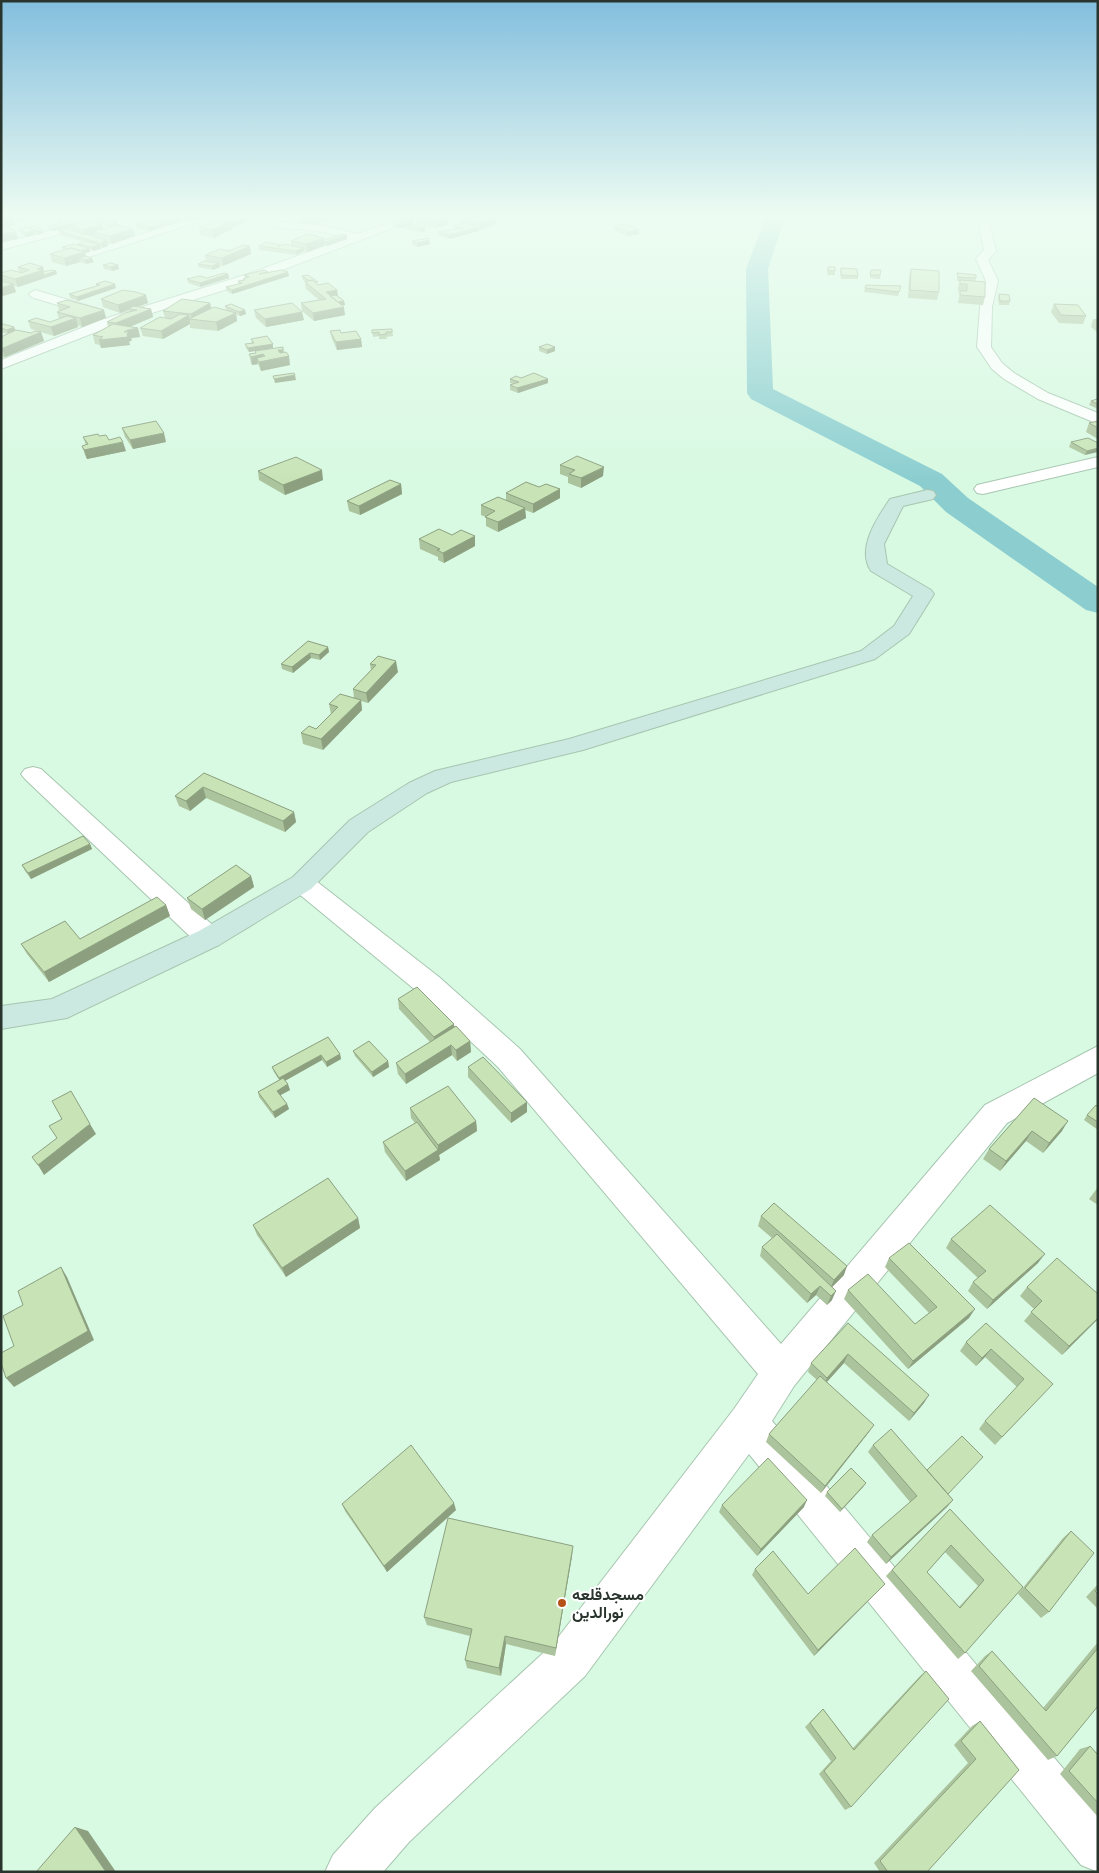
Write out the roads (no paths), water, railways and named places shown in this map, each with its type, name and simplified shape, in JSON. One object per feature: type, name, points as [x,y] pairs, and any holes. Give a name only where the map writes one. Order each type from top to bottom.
[{"type":"street","points":[[70,304],[118,319]]},
{"type":"street","points":[[1,365],[54,342],[165,304]]},
{"type":"street","points":[[987,304],[984,347],[997,366],[1009,376],[1043,396],[1098,419]]},
{"type":"street","points":[[37,336],[54,342]]},
{"type":"street","points":[[983,489],[1098,462]]},
{"type":"street","points":[[1,1018],[57,1010],[209,938],[302,883],[359,826],[418,788],[443,776],[574,745],[868,655],[902,630],[924,594],[878,567],[875,544],[896,503],[927,495]]},
{"type":"street","points":[[33,774],[209,938]]},
{"type":"street","points":[[302,883],[429,986],[509,1058],[781,1373]]},
{"type":"street","points":[[350,1872],[392,1825],[568,1660],[748,1423],[781,1373],[996,1114],[1098,1058]]},
{"type":"street","points":[[748,1423],[1098,1848]]},
{"type":"waterway","points":[[758,304],[760,393],[931,480],[957,505],[1098,603]]},
{"type":"place","name":"مسجدقلعه نورالدین","points":[[562,1603]]}]
